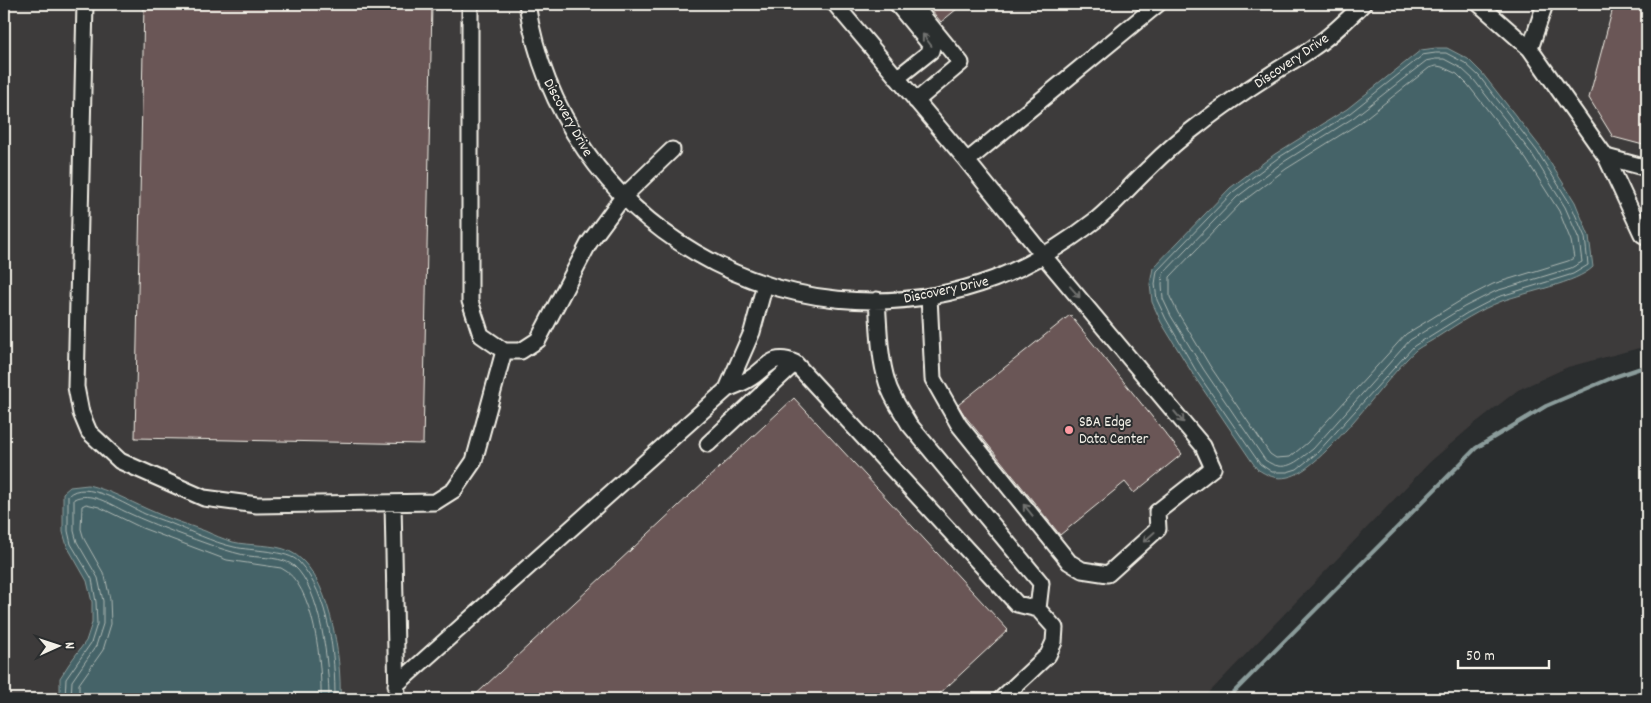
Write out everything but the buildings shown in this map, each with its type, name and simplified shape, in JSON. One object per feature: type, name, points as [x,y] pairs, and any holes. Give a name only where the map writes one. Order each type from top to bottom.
[{"type":"street","points":[[85,4],[76,386],[81,413],[89,432],[120,461],[204,498],[257,505],[435,502],[454,490],[474,461],[504,351]]},
{"type":"street","points":[[470,4],[470,302],[481,335],[504,351],[521,351],[538,340],[589,243],[624,197],[672,150]]},
{"type":"street","name":"Discovery Drive","points":[[527,4],[530,24],[539,55],[559,105],[593,161],[638,211],[692,252],[736,273],[794,292],[857,301],[929,296],[969,287],[996,278],[1067,242],[1098,218],[1167,151],[1200,124],[1236,97],[1314,47],[1363,4]]},
{"type":"street","points":[[835,4],[1203,446],[1213,468],[1157,512],[1158,529],[1108,574],[1082,570],[1069,562],[959,425],[933,379],[929,296]]},
{"type":"street","points":[[897,4],[932,47],[931,51],[897,78]]},
{"type":"street","points":[[913,4],[961,63],[916,101]]},
{"type":"street","points":[[966,161],[1158,4]]},
{"type":"street","points":[[1479,4],[1530,50],[1606,157],[1642,234],[1647,237]]},
{"type":"street","points":[[1530,50],[1545,4]]},
{"type":"street","points":[[1606,157],[1647,168]]},
{"type":"street","points":[[727,388],[752,332],[760,309],[765,284]]},
{"type":"street","points":[[877,300],[882,364],[887,384],[896,402],[909,424],[1041,583],[1038,609]]},
{"type":"street","points":[[397,692],[727,388],[750,379],[772,361],[787,359],[795,363],[1017,604],[1038,609],[1055,628],[1054,642],[1048,655],[1001,699]]},
{"type":"street","points":[[708,444],[795,363]]},
{"type":"street","points":[[393,503],[397,692]]},
{"type":"shaded area","points":[[4,4],[1647,4],[1647,346],[1568,367],[1518,390],[1474,424],[1430,462],[1203,699],[4,699]]},
{"type":"water","points":[[1447,48],[1468,59],[1482,73],[1541,148],[1575,202],[1589,236],[1593,267],[1575,278],[1494,305],[1469,317],[1419,348],[1336,441],[1318,458],[1302,471],[1288,477],[1279,478],[1271,476],[1257,469],[1194,376],[1161,322],[1152,302],[1150,284],[1153,268],[1230,188],[1275,154],[1347,109],[1421,50]]},
{"type":"water","points":[[88,485],[111,492],[161,515],[226,540],[283,549],[303,561],[315,576],[331,617],[339,662],[340,699],[60,699],[60,678],[86,641],[92,623],[92,602],[87,581],[67,546],[63,532],[63,493],[70,487]]},
{"type":"waterway","points":[[1227,699],[1476,448],[1546,406],[1614,377],[1647,366]]},
{"type":"place","name":"SBA Edge Data Center","points":[[1069,430]]}]
